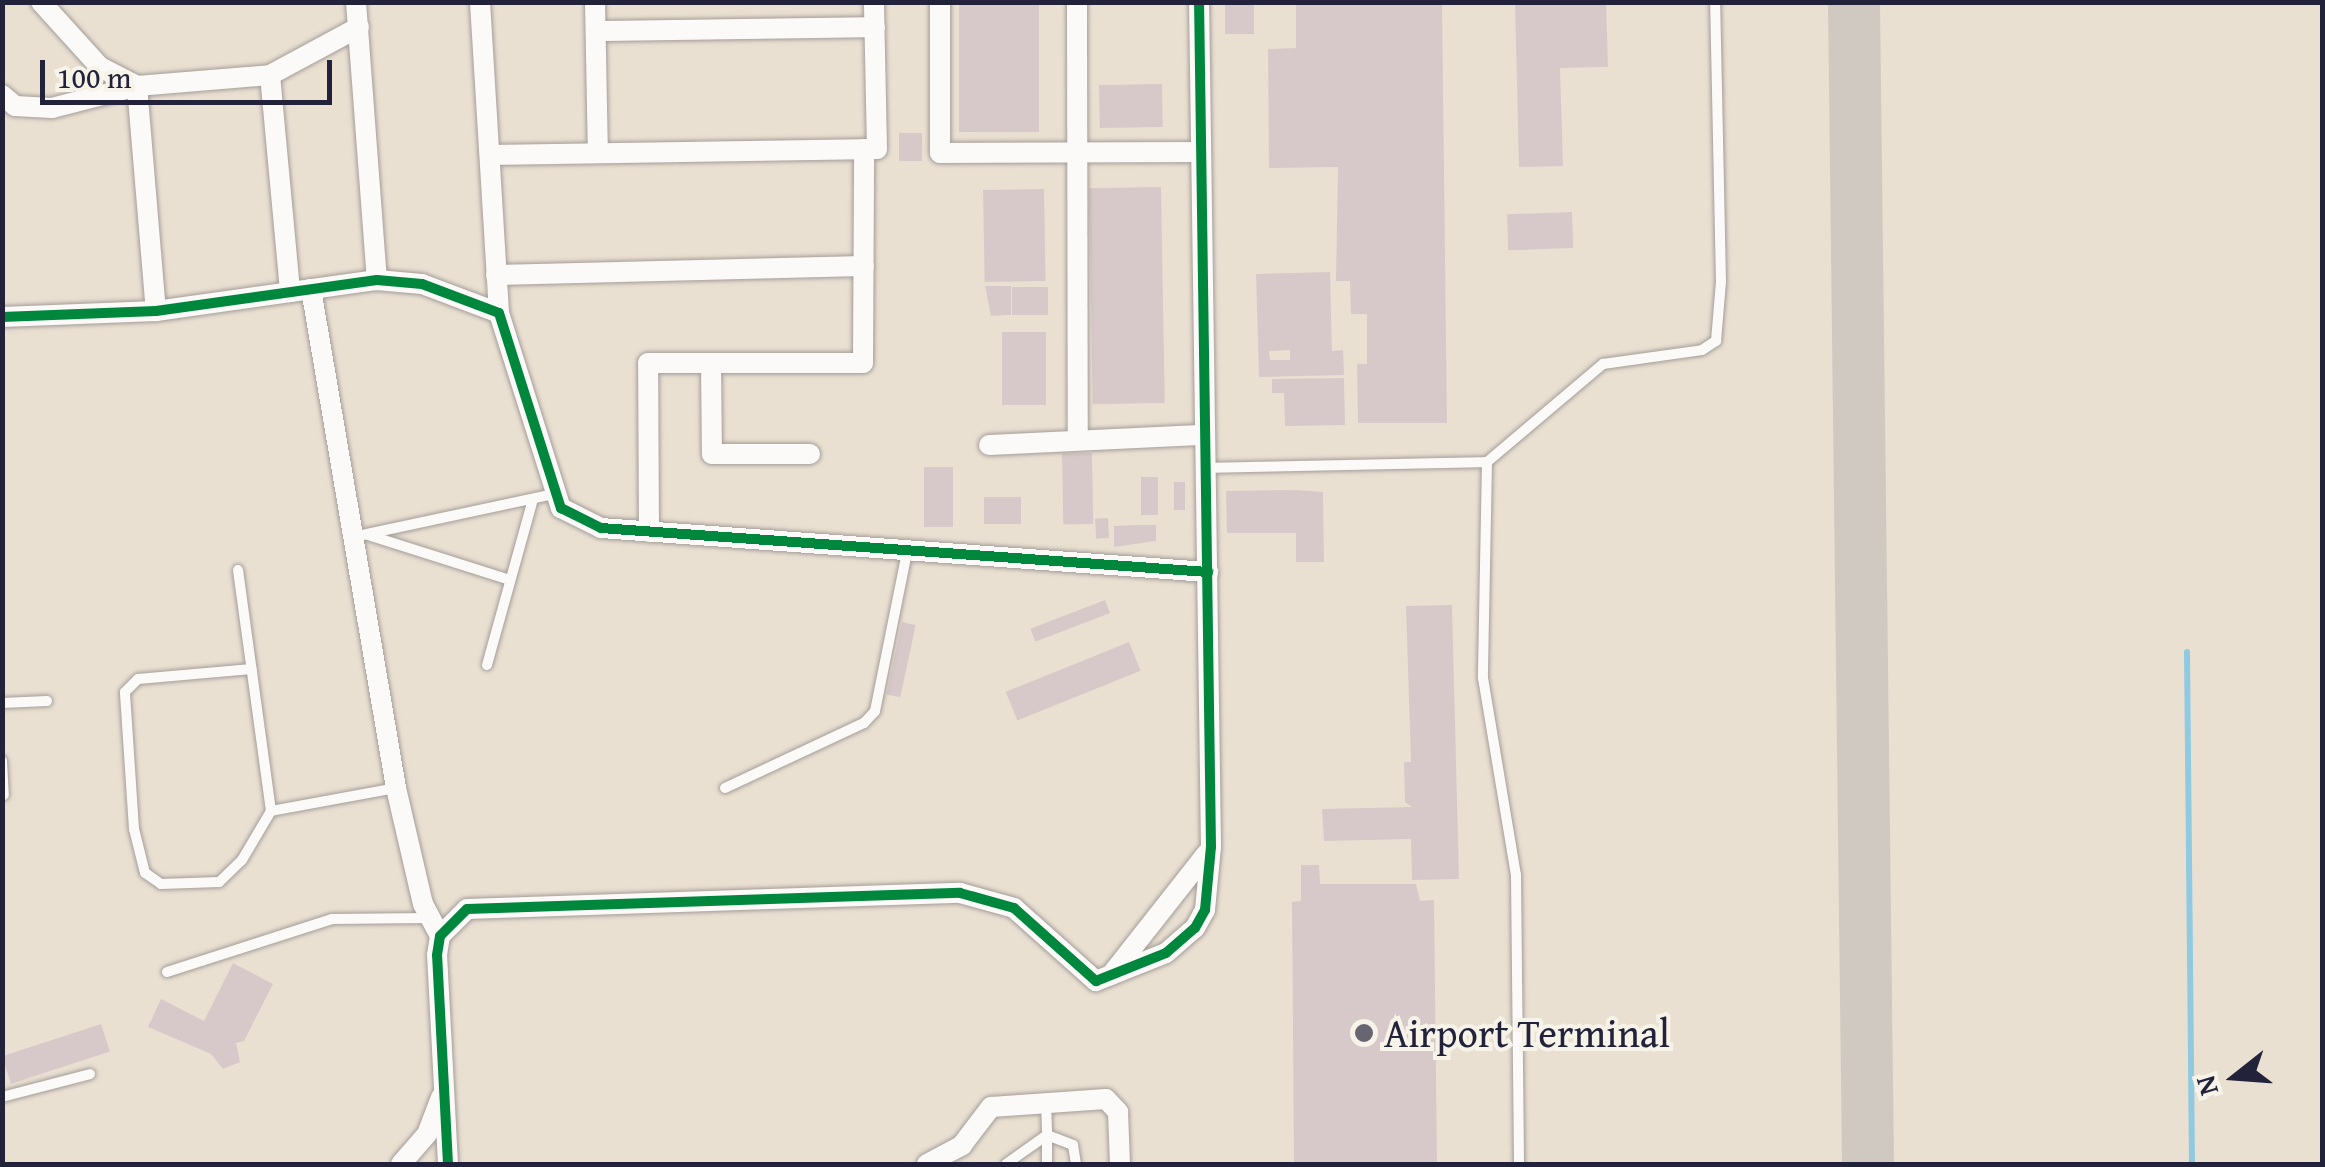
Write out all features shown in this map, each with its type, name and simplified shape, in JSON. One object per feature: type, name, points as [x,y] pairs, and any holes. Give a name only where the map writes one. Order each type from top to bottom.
[{"type":"street","points":[[41,2],[100,67],[138,86]]},
{"type":"street","points":[[356,2],[377,280]]},
{"type":"street","points":[[480,2],[498,313],[561,508],[581,520],[648,532],[1208,572]]},
{"type":"street","points":[[595,2],[598,153]]},
{"type":"street","points":[[490,155],[877,149],[874,2]]},
{"type":"street","points":[[940,2],[940,153],[1201,152]]},
{"type":"street","points":[[1077,2],[1078,440]]},
{"type":"street","points":[[435,927],[467,909],[494,903],[960,893],[1014,908],[1090,980],[1166,953],[1195,928],[1205,910],[1211,847],[1199,2]]},
{"type":"street","points":[[2,95],[16,106],[52,108],[138,86],[270,75],[359,27]]},
{"type":"street","points":[[596,31],[874,27]]},
{"type":"street","points":[[270,75],[300,291],[359,536],[396,788],[435,927],[448,1164]]},
{"type":"street","points":[[138,86],[156,311]]},
{"type":"street","points":[[648,532],[648,363],[863,363],[864,149]]},
{"type":"street","points":[[496,275],[864,266]]},
{"type":"street","points":[[2,317],[156,311],[377,280],[422,284],[498,313]]},
{"type":"street","points":[[711,363],[712,454],[810,454]]},
{"type":"street","points":[[989,445],[1205,435]]},
{"type":"street","points":[[1110,976],[1196,874],[1211,847]]},
{"type":"street","points":[[401,1164],[427,1134],[444,1086]]},
{"type":"street","points":[[927,1164],[962,1145],[991,1107],[1106,1099],[1118,1112],[1120,1164]]},
{"type":"lane","points":[[1206,468],[1487,462],[1587,373],[1702,350],[1716,341],[1722,282],[1714,2]]},
{"type":"lane","points":[[1487,462],[1483,678],[1516,875],[1519,1164]]},
{"type":"lane","points":[[359,536],[554,494]]},
{"type":"lane","points":[[486,666],[533,498]]},
{"type":"lane","points":[[359,536],[510,580]]},
{"type":"lane","points":[[725,788],[864,723],[875,711],[907,553]]},
{"type":"lane","points":[[238,570],[252,669],[271,810],[242,860],[220,882],[161,884],[145,873],[134,830],[126,692],[138,679],[252,669]]},
{"type":"lane","points":[[2,704],[47,701]]},
{"type":"lane","points":[[2,760],[4,795]]},
{"type":"lane","points":[[271,810],[396,788]]},
{"type":"lane","points":[[167,972],[332,919],[435,927]]},
{"type":"lane","points":[[2,1097],[90,1074]]},
{"type":"lane","points":[[1046,1102],[1047,1164]]},
{"type":"lane","points":[[1006,1164],[1046,1135]]},
{"type":"lane","points":[[1046,1135],[1073,1145],[1076,1164]]},
{"type":"building","points":[[959,2],[1039,2],[1039,132],[959,132]]},
{"type":"building","points":[[1225,2],[1254,2],[1254,34],[1225,34]]},
{"type":"building","points":[[1296,2],[1442,2],[1447,423],[1358,423],[1357,364],[1367,364],[1367,314],[1351,314],[1350,281],[1336,281],[1338,167],[1269,168],[1268,49],[1296,48]]},
{"type":"building","points":[[1515,2],[1606,2],[1608,67],[1560,68],[1563,166],[1519,167]]},
{"type":"building","points":[[1162,84],[1163,127],[1100,128],[1099,85]]},
{"type":"building","points":[[899,133],[922,133],[922,161],[899,161]]},
{"type":"building","points":[[1161,187],[1165,403],[1093,404],[1089,188]]},
{"type":"building","points":[[1044,189],[1046,281],[985,282],[983,190]]},
{"type":"building","points":[[1572,212],[1573,248],[1508,250],[1507,214]]},
{"type":"building","points":[[1330,272],[1332,351],[1343,350],[1344,375],[1259,377],[1256,274]],"holes":[[[1290,350],[1290,360],[1270,360],[1269,351]]]},
{"type":"building","points":[[985,286],[1011,286],[1011,315],[991,316]]},
{"type":"building","points":[[1012,287],[1048,287],[1048,315],[1012,315]]},
{"type":"building","points":[[1002,332],[1046,332],[1046,405],[1002,405]]},
{"type":"building","points":[[1344,378],[1345,425],[1285,426],[1284,393],[1272,393],[1272,379]]},
{"type":"building","points":[[1092,453],[1093,524],[1063,525],[1062,454]]},
{"type":"building","points":[[924,467],[953,467],[953,527],[924,527]]},
{"type":"building","points":[[1141,477],[1158,477],[1158,515],[1141,515]]},
{"type":"building","points":[[1174,482],[1185,482],[1185,510],[1174,510]]},
{"type":"building","points":[[1226,491],[1323,492],[1324,562],[1296,562],[1296,533],[1227,533]]},
{"type":"building","points":[[984,497],[1021,497],[1021,524],[984,524]]},
{"type":"building","points":[[1108,518],[1109,538],[1096,539],[1095,519]]},
{"type":"building","points":[[1156,525],[1156,541],[1114,547],[1114,526]]},
{"type":"building","points":[[1105,600],[1110,613],[1035,642],[1030,629]]},
{"type":"building","points":[[1452,605],[1459,879],[1412,880],[1411,839],[1324,841],[1322,809],[1412,807],[1405,802],[1404,762],[1411,762],[1406,606]]},
{"type":"building","points":[[902,622],[916,625],[900,697],[887,694]]},
{"type":"building","points":[[1129,642],[1141,671],[1017,721],[1006,692]]},
{"type":"building","name":"Airport Terminal","points":[[1301,865],[1319,865],[1320,884],[1416,884],[1420,901],[1434,900],[1437,1164],[1294,1164],[1292,902],[1301,901]]},
{"type":"building","points":[[233,963],[273,984],[244,1041],[236,1043],[240,1062],[223,1069],[211,1054],[148,1027],[161,999],[204,1021]]},
{"type":"building","points":[[101,1024],[110,1052],[11,1084],[2,1056]]},
{"type":"waterway","points":[[2187,652],[2192,1164]]},
{"type":"taxiway","points":[[1854,2],[1868,1164]]},
{"type":"cycle path","points":[[448,1164],[437,955],[440,936],[467,909],[960,893],[1014,908],[1096,981],[1166,953],[1195,928],[1205,910],[1211,847],[1199,2]]},
{"type":"cycle path","points":[[2,317],[156,311],[377,280],[422,284],[499,313],[561,508],[601,528],[1208,572]]},
{"type":"place","name":"Airport Terminal","points":[[1364,1033]]}]
